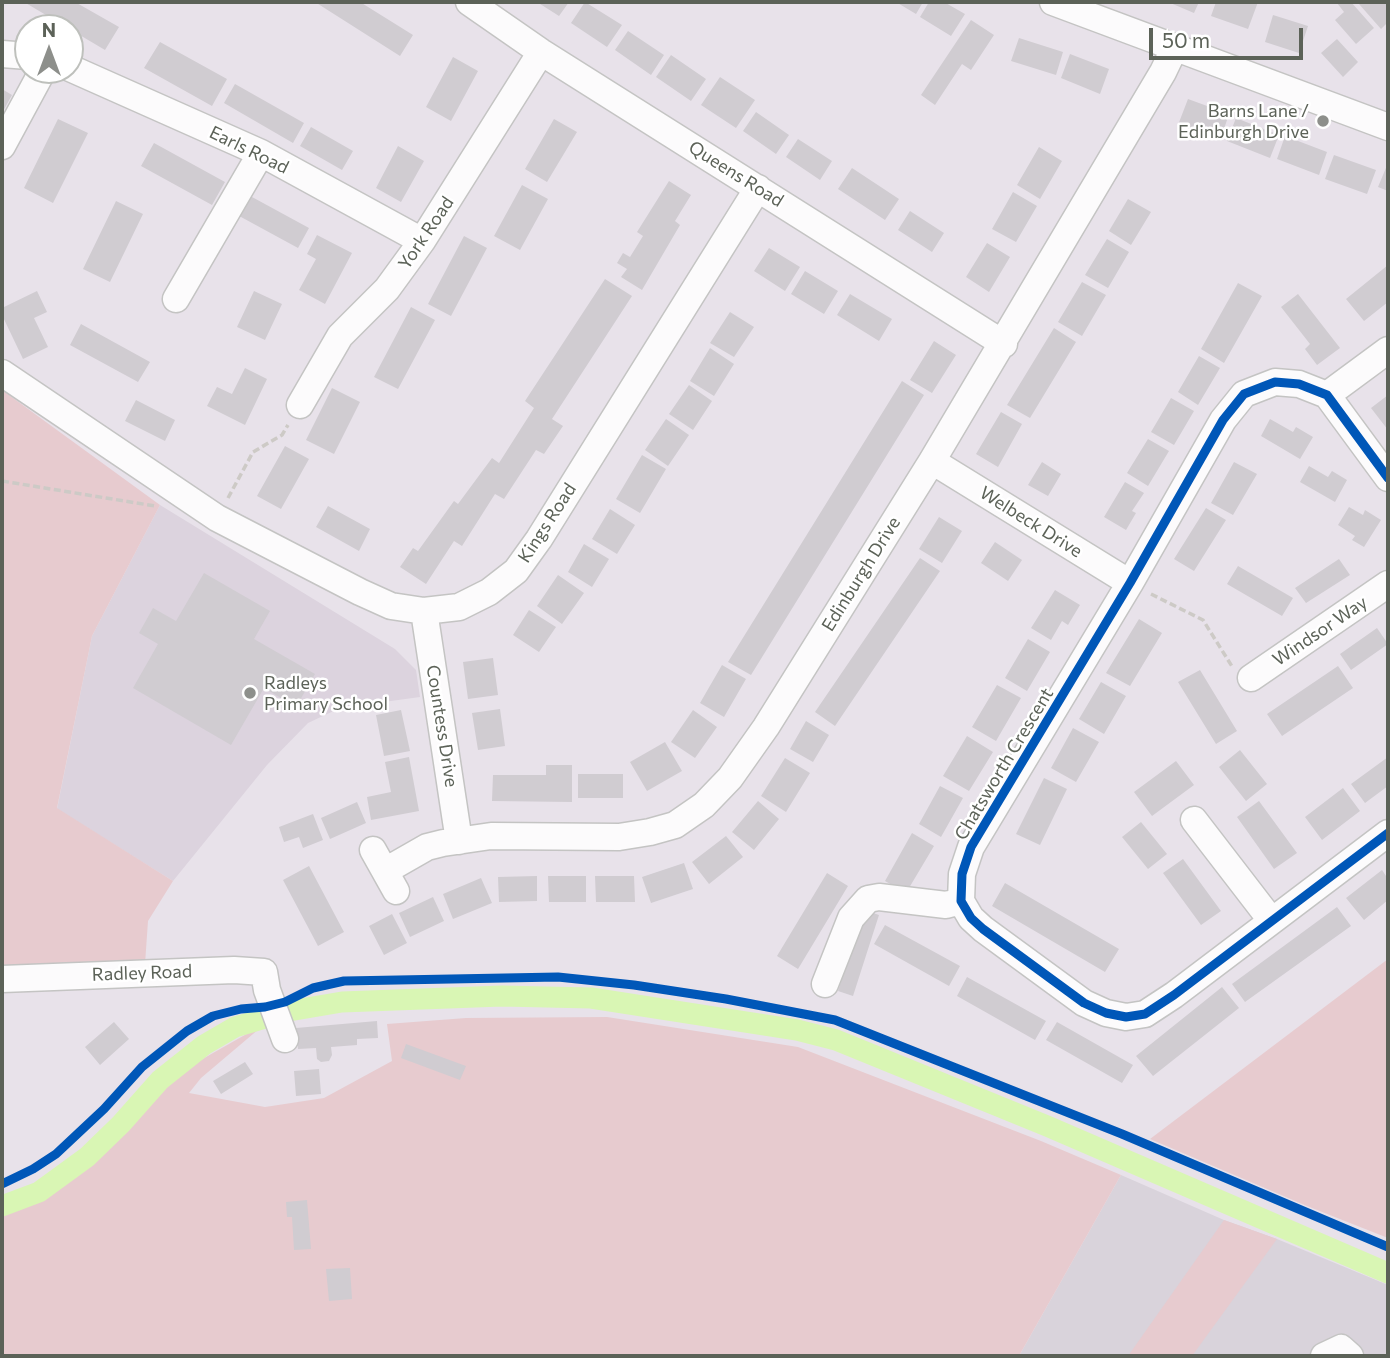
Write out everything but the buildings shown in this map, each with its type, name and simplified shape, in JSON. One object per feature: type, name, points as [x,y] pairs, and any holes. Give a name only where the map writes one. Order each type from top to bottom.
[{"type":"street","name":"Queens Road","points":[[469,2],[541,52],[1004,344]]},
{"type":"street","points":[[1053,2],[1388,127]]},
{"type":"street","name":"Edinburgh Drive","points":[[384,870],[427,847],[491,836],[619,837],[650,832],[676,825],[704,806],[730,778],[766,727],[932,461],[1004,344],[1175,47]]},
{"type":"street","name":"York Road","points":[[300,405],[340,337],[387,289],[422,242],[541,52]]},
{"type":"street","name":"Earls Road","points":[[84,74],[261,153],[422,242]]},
{"type":"street","points":[[2,146],[35,84]]},
{"type":"street","points":[[176,299],[261,153]]},
{"type":"street","name":"Kings Road","points":[[2,373],[216,518],[391,606],[424,611],[459,607],[489,592],[516,571],[758,188]]},
{"type":"street","points":[[1388,350],[1327,396],[1388,478]]},
{"type":"street","name":"Chatsworth Crescent","points":[[961,901],[962,874],[971,847],[1130,583],[1223,420],[1244,394],[1275,382],[1299,384],[1327,396]]},
{"type":"street","name":"Welbeck Drive","points":[[932,461],[1130,583]]},
{"type":"street","name":"Windsor Way","points":[[1251,678],[1388,584]]},
{"type":"street","name":"Countess Drive","points":[[424,611],[459,841]]},
{"type":"street","points":[[1195,820],[1271,920]]},
{"type":"street","points":[[825,984],[851,918],[868,900],[879,897],[946,905],[961,901],[971,918],[983,929],[1084,1003],[1106,1013],[1126,1017],[1145,1014],[1388,833]]},
{"type":"street","name":"Radley Road","points":[[2,979],[234,970],[264,972],[267,990],[285,1039]]},
{"type":"street","points":[[1324,1356],[1341,1348],[1350,1356]]},
{"type":"path","points":[[216,518],[253,452],[282,435],[300,405]]},
{"type":"path","points":[[2,481],[155,506],[179,493]]},
{"type":"path","points":[[1130,583],[1203,620],[1242,683],[1251,678]]},
{"type":"shaded area","points":[[2,390],[160,505],[92,636],[57,808],[173,881],[148,921],[145,964],[2,967]]},
{"type":"shaded area","name":"Radleys Primary School","points":[[160,505],[395,649],[416,670],[420,697],[340,708],[308,723],[267,765],[173,881],[57,809],[92,636]]},
{"type":"shaded area","points":[[1388,959],[1388,1238],[1150,1139]]},
{"type":"shaded area","points":[[607,1017],[798,1047],[1041,1141],[1121,1175],[1019,1356],[2,1356],[2,1215],[46,1196],[89,1167],[169,1078],[266,1023],[201,1078],[189,1093],[265,1107],[324,1098],[392,1061],[387,1024],[466,1018]]},
{"type":"shaded area","points":[[1121,1175],[1224,1220],[1388,1285],[1388,1356],[1019,1356]]},
{"type":"shaded area","points":[[1224,1220],[1277,1239],[1192,1356],[1128,1356]]},
{"type":"waterway","points":[[2,1206],[39,1192],[87,1157],[160,1080],[204,1045],[235,1027],[289,1011],[342,1002],[502,996],[591,998],[797,1030],[836,1040],[1047,1126],[1388,1273]]},
{"type":"cycle path","points":[[1388,478],[1327,395],[1299,384],[1275,382],[1244,394],[1223,420],[1130,583],[971,847],[962,874],[961,901],[971,918],[983,929],[1084,1003],[1106,1013],[1126,1017],[1145,1014],[1388,833]]},
{"type":"cycle path","points":[[2,1184],[56,1154],[104,1109],[142,1067],[187,1031],[213,1016],[285,1002],[313,988],[344,981],[558,977],[726,999],[835,1020],[1122,1134],[1388,1247]]},
{"type":"place","name":"Barns Lane / Edinburgh Drive","points":[[1323,121]]},
{"type":"place","name":"Radleys Primary School","points":[[250,693]]}]
